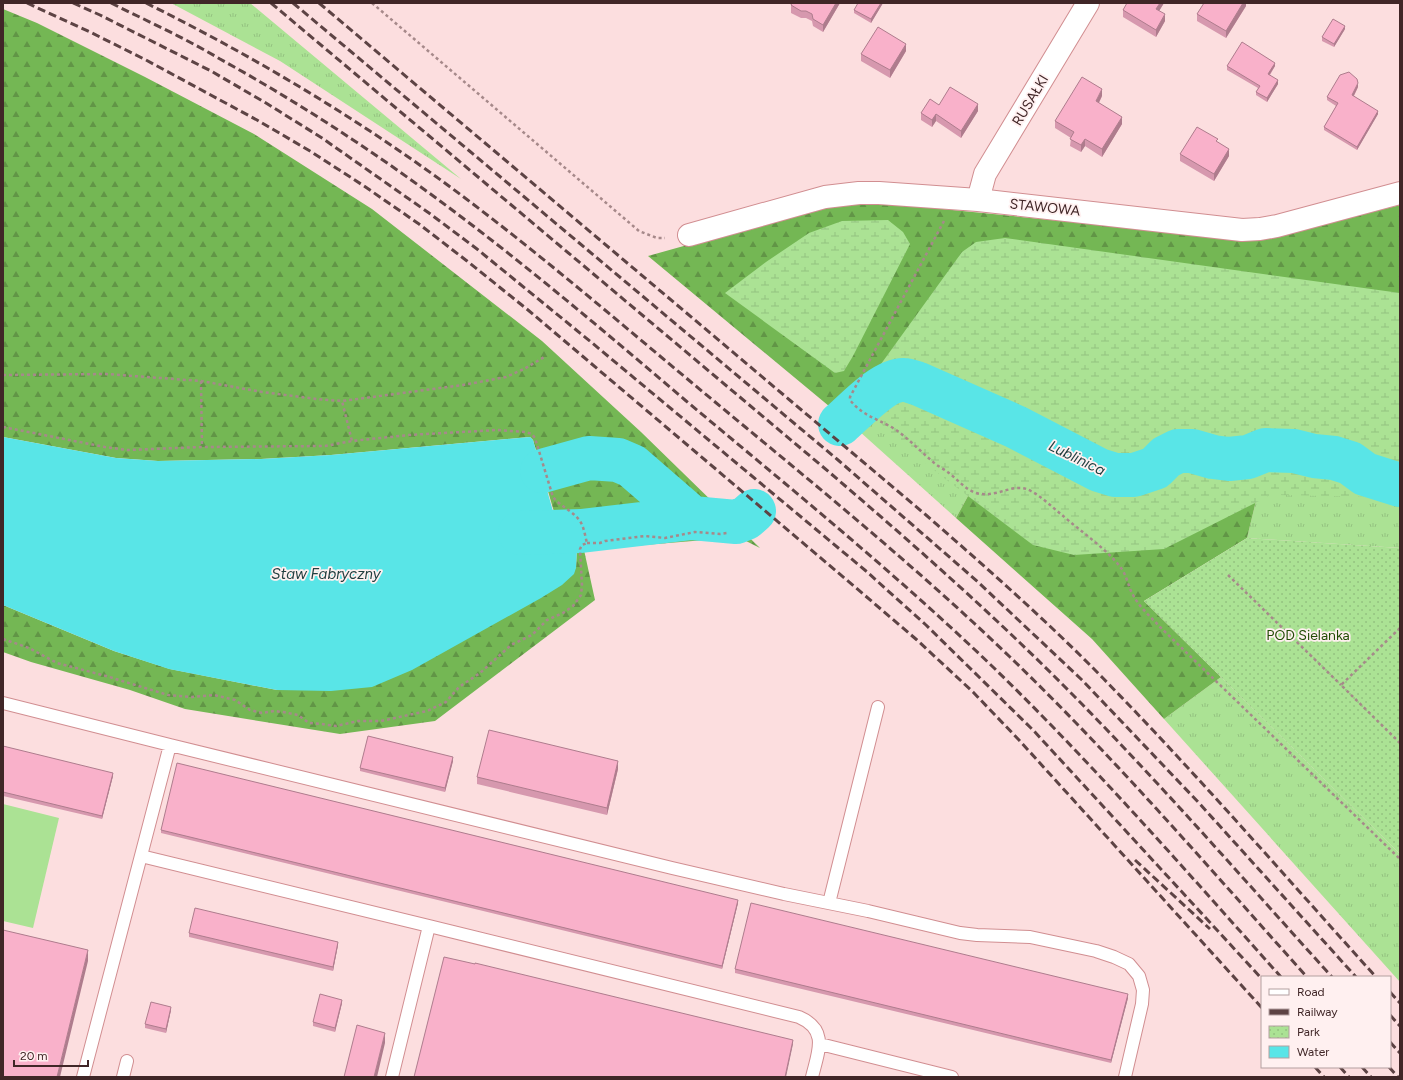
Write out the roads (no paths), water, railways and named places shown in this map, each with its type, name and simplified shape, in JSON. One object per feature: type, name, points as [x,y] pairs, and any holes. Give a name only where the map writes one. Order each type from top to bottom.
[{"type":"street","name":"RUSAŁKI","points":[[978,200],[985,174],[1088,3]]},
{"type":"street","name":"STAWOWA","points":[[690,235],[810,200],[840,194],[879,193],[978,200],[1242,230],[1277,226],[1400,194]]},
{"type":"lane","points":[[3,703],[672,868],[960,933],[1030,937],[1096,951],[1129,964],[1139,976],[1143,990],[1142,1004],[1125,1077]]},
{"type":"lane","points":[[829,903],[878,707]]},
{"type":"lane","points":[[83,1077],[170,745]]},
{"type":"lane","points":[[141,856],[799,1017],[812,1024],[820,1044],[812,1077]]},
{"type":"lane","points":[[392,1077],[429,926]]},
{"type":"lane","points":[[820,1044],[952,1077]]},
{"type":"lane","points":[[123,1077],[128,1061]]},
{"type":"water","name":"Staw Fabryczny","points":[[3,437],[116,458],[158,461],[261,459],[331,455],[530,437],[533,440],[556,522],[579,523],[584,540],[579,542],[577,546],[576,568],[574,574],[562,585],[412,670],[372,687],[331,691],[277,690],[169,669],[114,651],[3,605]]},
{"type":"waterway","name":"Lublinica","points":[[840,424],[879,390],[896,381],[906,380],[919,384],[1016,427],[1099,470],[1115,475],[1134,475],[1155,468],[1166,457],[1178,451],[1192,451],[1213,457],[1229,459],[1248,457],[1265,450],[1294,451],[1314,456],[1334,458],[1350,463],[1365,474],[1400,485]]},
{"type":"waterway","points":[[542,471],[589,458],[618,460],[632,466],[692,518]]},
{"type":"waterway","points":[[520,533],[581,531],[692,518],[736,522],[746,518],[754,511]]},
{"type":"railway","points":[[27,3],[146,60],[257,120],[310,151],[419,224],[528,310],[917,640],[973,692],[1019,740],[1261,1007]]},
{"type":"railway","points":[[73,3],[211,71],[322,138],[429,213],[477,249],[591,342],[866,571],[926,625],[1033,730],[1261,978]]},
{"type":"railway","points":[[111,3],[207,51],[305,109],[360,144],[414,182],[533,273],[880,564],[956,632],[1031,704],[1104,780],[1280,976]]},
{"type":"railway","points":[[146,3],[226,44],[304,89],[380,137],[417,163],[484,212],[544,260],[813,483],[972,621],[1049,695],[1162,814],[1306,976]]},
{"type":"railway","points":[[271,3],[829,472],[983,608],[1043,665],[1105,728],[1204,834],[1331,976]]},
{"type":"railway","points":[[293,3],[838,460],[978,582],[1082,680],[1199,803],[1355,976]]},
{"type":"railway","points":[[319,3],[926,515],[989,570],[1071,646],[1128,704],[1375,976]]},
{"type":"railway","points":[[1135,860],[1210,929]]},
{"type":"railway","points":[[1391,993],[1400,1003]]},
{"type":"railway","points":[[1391,1016],[1400,1026]]},
{"type":"railway","points":[[1391,1043],[1400,1053]]},
{"type":"railway","points":[[1316,1068],[1324,1077]]},
{"type":"railway","points":[[1341,1068],[1349,1077]]},
{"type":"railway","points":[[1363,1068],[1371,1077]]},
{"type":"railway","points":[[1390,1068],[1398,1077]]},
{"type":"park label","name":"POD Sielanka","points":[[1308,635]]}]
